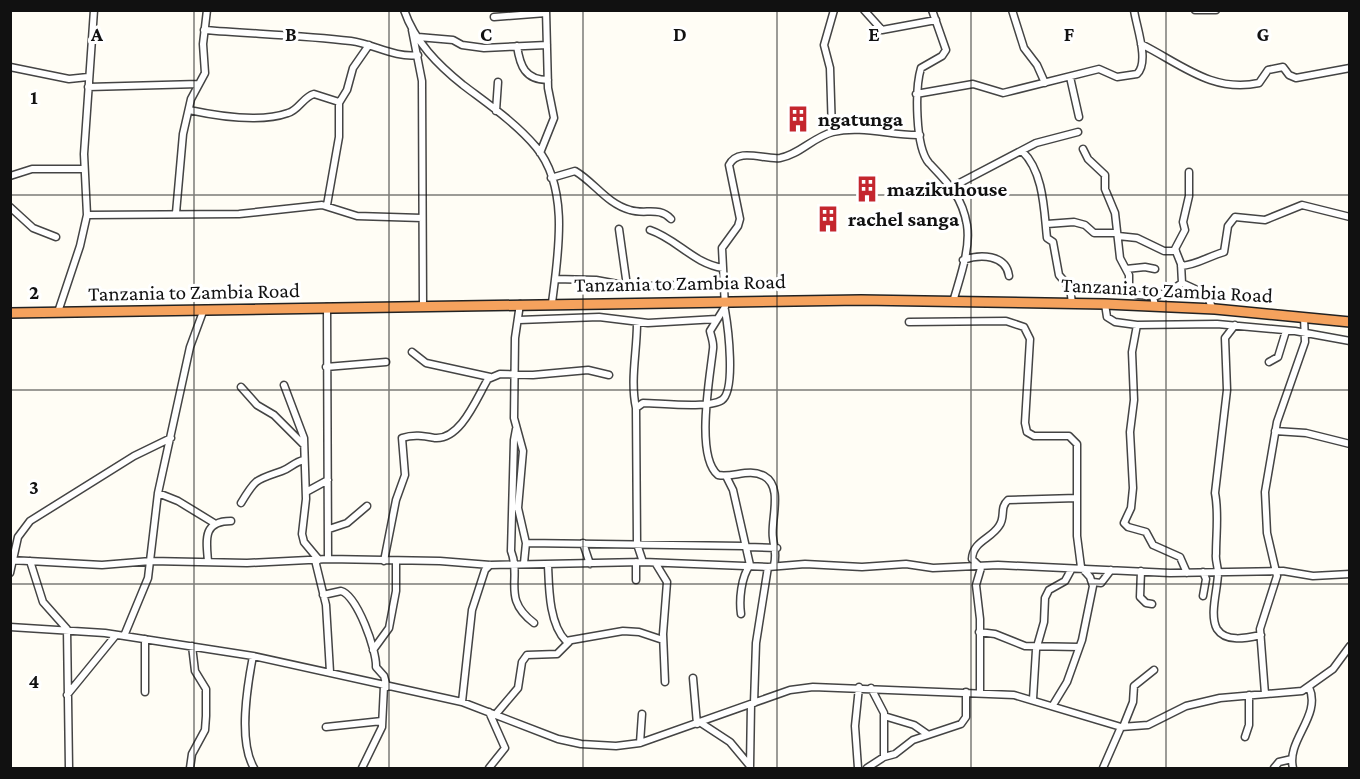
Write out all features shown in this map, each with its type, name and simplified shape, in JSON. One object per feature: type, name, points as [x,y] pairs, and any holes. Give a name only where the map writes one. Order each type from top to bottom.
[{"type":"highway","name":"Tanzania to Zambia Road","points":[[10,313],[552,303],[725,305],[851,300],[1105,304],[1154,301],[1350,322]]},
{"type":"street","points":[[58,312],[80,246],[87,215],[84,170],[88,77],[94,10]]},
{"type":"street","points":[[176,213],[181,148],[189,110],[205,73],[204,30],[207,10]]},
{"type":"street","points":[[404,10],[412,30],[422,81],[423,307]]},
{"type":"street","points":[[832,132],[830,68],[824,45],[834,10]]},
{"type":"street","points":[[864,10],[882,30],[936,20]]},
{"type":"street","points":[[932,10],[946,50],[942,56],[921,68],[916,94],[921,146],[928,161],[952,187],[967,229],[963,260],[952,303]]},
{"type":"street","points":[[1012,10],[1024,48],[1037,65],[1045,83]]},
{"type":"street","points":[[916,94],[973,84],[1003,93],[1099,69],[1117,77],[1137,74],[1142,66],[1141,44],[1134,10]]},
{"type":"street","points":[[1195,10],[1216,10]]},
{"type":"street","points":[[494,17],[546,12],[548,80],[554,121],[540,153]]},
{"type":"street","points":[[204,30],[308,36],[369,45],[396,55],[418,55]]},
{"type":"street","points":[[412,30],[436,62],[496,111],[540,153],[551,178],[558,213],[552,303]]},
{"type":"street","points":[[417,37],[453,40],[462,45],[484,48],[547,45]]},
{"type":"street","points":[[1141,44],[1193,75],[1212,82],[1239,86],[1259,82],[1269,70],[1283,67],[1291,77],[1296,78],[1350,68]]},
{"type":"street","points":[[327,205],[339,137],[339,102],[347,90],[353,68],[369,45]]},
{"type":"street","points":[[517,46],[520,63],[525,73],[533,78],[548,80]]},
{"type":"street","points":[[10,67],[69,79],[88,77]]},
{"type":"street","points":[[1070,77],[1079,117]]},
{"type":"street","points":[[496,111],[498,82]]},
{"type":"street","points":[[88,87],[199,84]]},
{"type":"street","points":[[189,110],[261,117],[287,114],[306,97],[314,94],[339,102]]},
{"type":"street","points":[[636,408],[643,403],[708,405],[723,400],[730,386],[723,246],[738,226],[740,219],[729,170],[731,160],[753,155],[780,158],[832,132],[870,130],[920,135]]},
{"type":"street","points":[[952,187],[1040,142],[1078,132]]},
{"type":"street","points":[[1083,149],[1088,159],[1104,173],[1105,189],[1114,208],[1120,259],[1126,269],[1129,288],[1133,293],[1154,301],[1182,283]]},
{"type":"street","points":[[1022,151],[1034,168],[1042,194],[1042,210],[1047,224],[1047,238],[1053,242],[1059,275],[1070,288],[1072,303]]},
{"type":"street","points":[[10,176],[32,169],[84,170]]},
{"type":"street","points":[[551,178],[575,171],[620,206],[638,212],[662,211],[671,219]]},
{"type":"street","points":[[1182,283],[1176,243],[1185,231],[1183,222],[1189,196],[1189,172]]},
{"type":"street","points":[[87,215],[239,214],[327,205],[357,216],[422,218]]},
{"type":"street","points":[[1181,266],[1195,264],[1208,256],[1224,252],[1228,226],[1235,217],[1265,220],[1301,205],[1350,217]]},
{"type":"street","points":[[10,207],[33,228],[56,237]]},
{"type":"street","points":[[1047,224],[1074,222],[1085,225],[1094,233],[1137,238],[1164,251],[1176,251]]},
{"type":"street","points":[[619,229],[627,286]]},
{"type":"street","points":[[650,230],[666,237],[705,263],[723,268]]},
{"type":"street","points":[[963,260],[980,256],[998,259],[1006,267],[1009,276]]},
{"type":"street","points":[[1126,269],[1140,267],[1155,269]]},
{"type":"street","points":[[555,279],[596,280],[627,286],[725,287]]},
{"type":"street","points":[[1182,283],[1206,294],[1213,309]]},
{"type":"street","points":[[520,304],[515,338],[514,418],[523,451],[518,508],[526,543],[513,580],[517,601],[524,614],[534,623]]},
{"type":"street","points":[[1105,304],[1105,314],[1110,320],[1137,325],[1193,323],[1235,325],[1350,341]]},
{"type":"street","points":[[725,305],[710,331],[713,348],[708,405],[709,464],[718,475],[752,473],[765,477],[771,482],[775,498],[773,540],[777,548],[771,566],[756,643],[750,767]]},
{"type":"street","points":[[327,308],[328,560]]},
{"type":"street","points":[[124,636],[146,586],[158,493],[190,347],[204,309]]},
{"type":"street","points":[[1265,694],[1260,635],[1263,614],[1277,576],[1267,533],[1264,502],[1275,431],[1293,382],[1305,333],[1304,316]]},
{"type":"street","points":[[519,320],[599,317],[637,323],[717,319]]},
{"type":"street","points":[[909,322],[1006,321],[1026,329],[1030,339],[1026,430],[1034,436],[1069,436],[1076,441],[1079,456],[1077,536],[1081,567],[1093,582],[1101,583],[1111,570]]},
{"type":"street","points":[[636,580],[640,562],[637,543],[636,408],[632,384],[637,357],[637,323]]},
{"type":"street","points":[[1137,325],[1132,352],[1134,400],[1130,432],[1133,488],[1131,508],[1124,523],[1130,528],[1146,532],[1153,545],[1176,554],[1186,573]]},
{"type":"street","points":[[1235,325],[1227,332],[1225,340],[1227,390],[1215,493],[1218,506],[1215,558],[1218,572],[1216,628],[1225,635],[1239,639],[1260,635]]},
{"type":"street","points":[[1269,362],[1278,357],[1286,331]]},
{"type":"street","points":[[412,352],[426,363],[490,377],[595,369],[609,375]]},
{"type":"street","points":[[326,367],[386,362]]},
{"type":"street","points":[[384,561],[396,500],[405,475],[401,439],[425,435],[436,438],[452,432],[462,423],[490,377]]},
{"type":"street","points":[[284,385],[304,445],[306,492],[302,534],[304,542],[317,560],[326,605],[330,672]]},
{"type":"street","points":[[242,387],[257,405],[273,415],[304,445]]},
{"type":"street","points":[[517,429],[514,440],[511,551],[520,564]]},
{"type":"street","points":[[1275,431],[1306,433],[1350,444]]},
{"type":"street","points":[[10,573],[13,546],[23,530],[45,510],[134,456],[171,438]]},
{"type":"street","points":[[241,503],[259,477],[284,471],[296,462],[304,460]]},
{"type":"street","points":[[726,476],[732,487],[750,565],[744,576],[740,600],[741,614]]},
{"type":"street","points":[[306,492],[328,480]]},
{"type":"street","points":[[158,493],[178,501],[214,523],[231,521]]},
{"type":"street","points":[[980,565],[972,559],[974,551],[999,526],[1002,506],[1008,500],[1077,498]]},
{"type":"street","points":[[329,529],[346,523],[367,506]]},
{"type":"street","points":[[208,561],[206,543],[214,523]]},
{"type":"street","points":[[526,543],[637,543],[669,546],[777,548]]},
{"type":"street","points":[[583,543],[590,564]]},
{"type":"street","points":[[12,560],[102,565],[151,561],[317,560],[440,561],[490,565],[640,562],[862,567],[906,564],[933,568],[980,565],[1036,566],[1071,570],[1081,567],[1186,573],[1275,570],[1313,576],[1350,574]]},
{"type":"street","points":[[30,561],[43,602],[67,629],[69,768]]},
{"type":"street","points":[[373,650],[389,627],[396,591],[396,561]]},
{"type":"street","points":[[656,564],[667,582],[663,640],[665,682]]},
{"type":"street","points":[[462,702],[472,610],[485,570],[490,565]]},
{"type":"street","points":[[548,565],[553,610],[562,637],[569,642]]},
{"type":"street","points":[[980,565],[976,585],[980,693]]},
{"type":"street","points":[[1033,699],[1036,647],[1043,630],[1047,592],[1065,581],[1071,570]]},
{"type":"street","points":[[1141,571],[1140,597],[1146,603],[1152,604]]},
{"type":"street","points":[[1203,572],[1206,579],[1203,596]]},
{"type":"street","points":[[1053,705],[1067,682],[1079,647],[1093,582]]},
{"type":"street","points":[[323,595],[341,591],[351,598],[373,650],[376,667],[384,676],[386,687],[379,736],[362,768]]},
{"type":"street","points":[[10,627],[67,629],[253,656],[462,702],[558,739],[579,744],[616,746],[640,743],[796,689],[859,687],[980,693],[1033,699],[1122,727],[1148,724],[1191,704],[1249,694],[1294,693],[1309,687],[1321,675],[1333,669],[1350,646]]},
{"type":"street","points":[[492,713],[518,688],[522,663],[527,655],[557,654],[569,642],[623,631],[639,632],[663,640]]},
{"type":"street","points":[[979,632],[995,634],[1017,645],[1079,647]]},
{"type":"street","points":[[67,695],[116,635]]},
{"type":"street","points":[[145,639],[146,693]]},
{"type":"street","points":[[190,768],[192,754],[205,730],[206,708],[206,689],[195,672],[192,646]]},
{"type":"street","points":[[253,656],[247,691],[245,741],[248,759],[254,768]]},
{"type":"street","points":[[1103,768],[1133,702],[1134,686],[1154,670]]},
{"type":"street","points":[[693,678],[699,723]]},
{"type":"street","points":[[858,768],[855,726],[859,687]]},
{"type":"street","points":[[1293,768],[1292,759],[1310,713],[1312,695],[1309,687]]},
{"type":"street","points":[[871,688],[884,716],[884,757]]},
{"type":"street","points":[[867,768],[884,757],[895,754],[907,743],[927,734],[957,727],[964,721],[966,692]]},
{"type":"street","points":[[1245,737],[1249,725],[1249,694]]},
{"type":"street","points":[[489,768],[506,748],[492,713]]},
{"type":"street","points":[[640,743],[642,714]]},
{"type":"street","points":[[884,716],[914,725],[927,734]]},
{"type":"street","points":[[326,727],[382,721]]},
{"type":"street","points":[[699,723],[730,742],[750,767]]},
{"type":"street","points":[[1274,768],[1279,762],[1292,759]]},
{"type":"place","name":"ngatunga","points":[[798,119]]},
{"type":"place","name":"mazikuhouse","points":[[867,189]]},
{"type":"place","name":"rachel sanga","points":[[828,219]]}]
